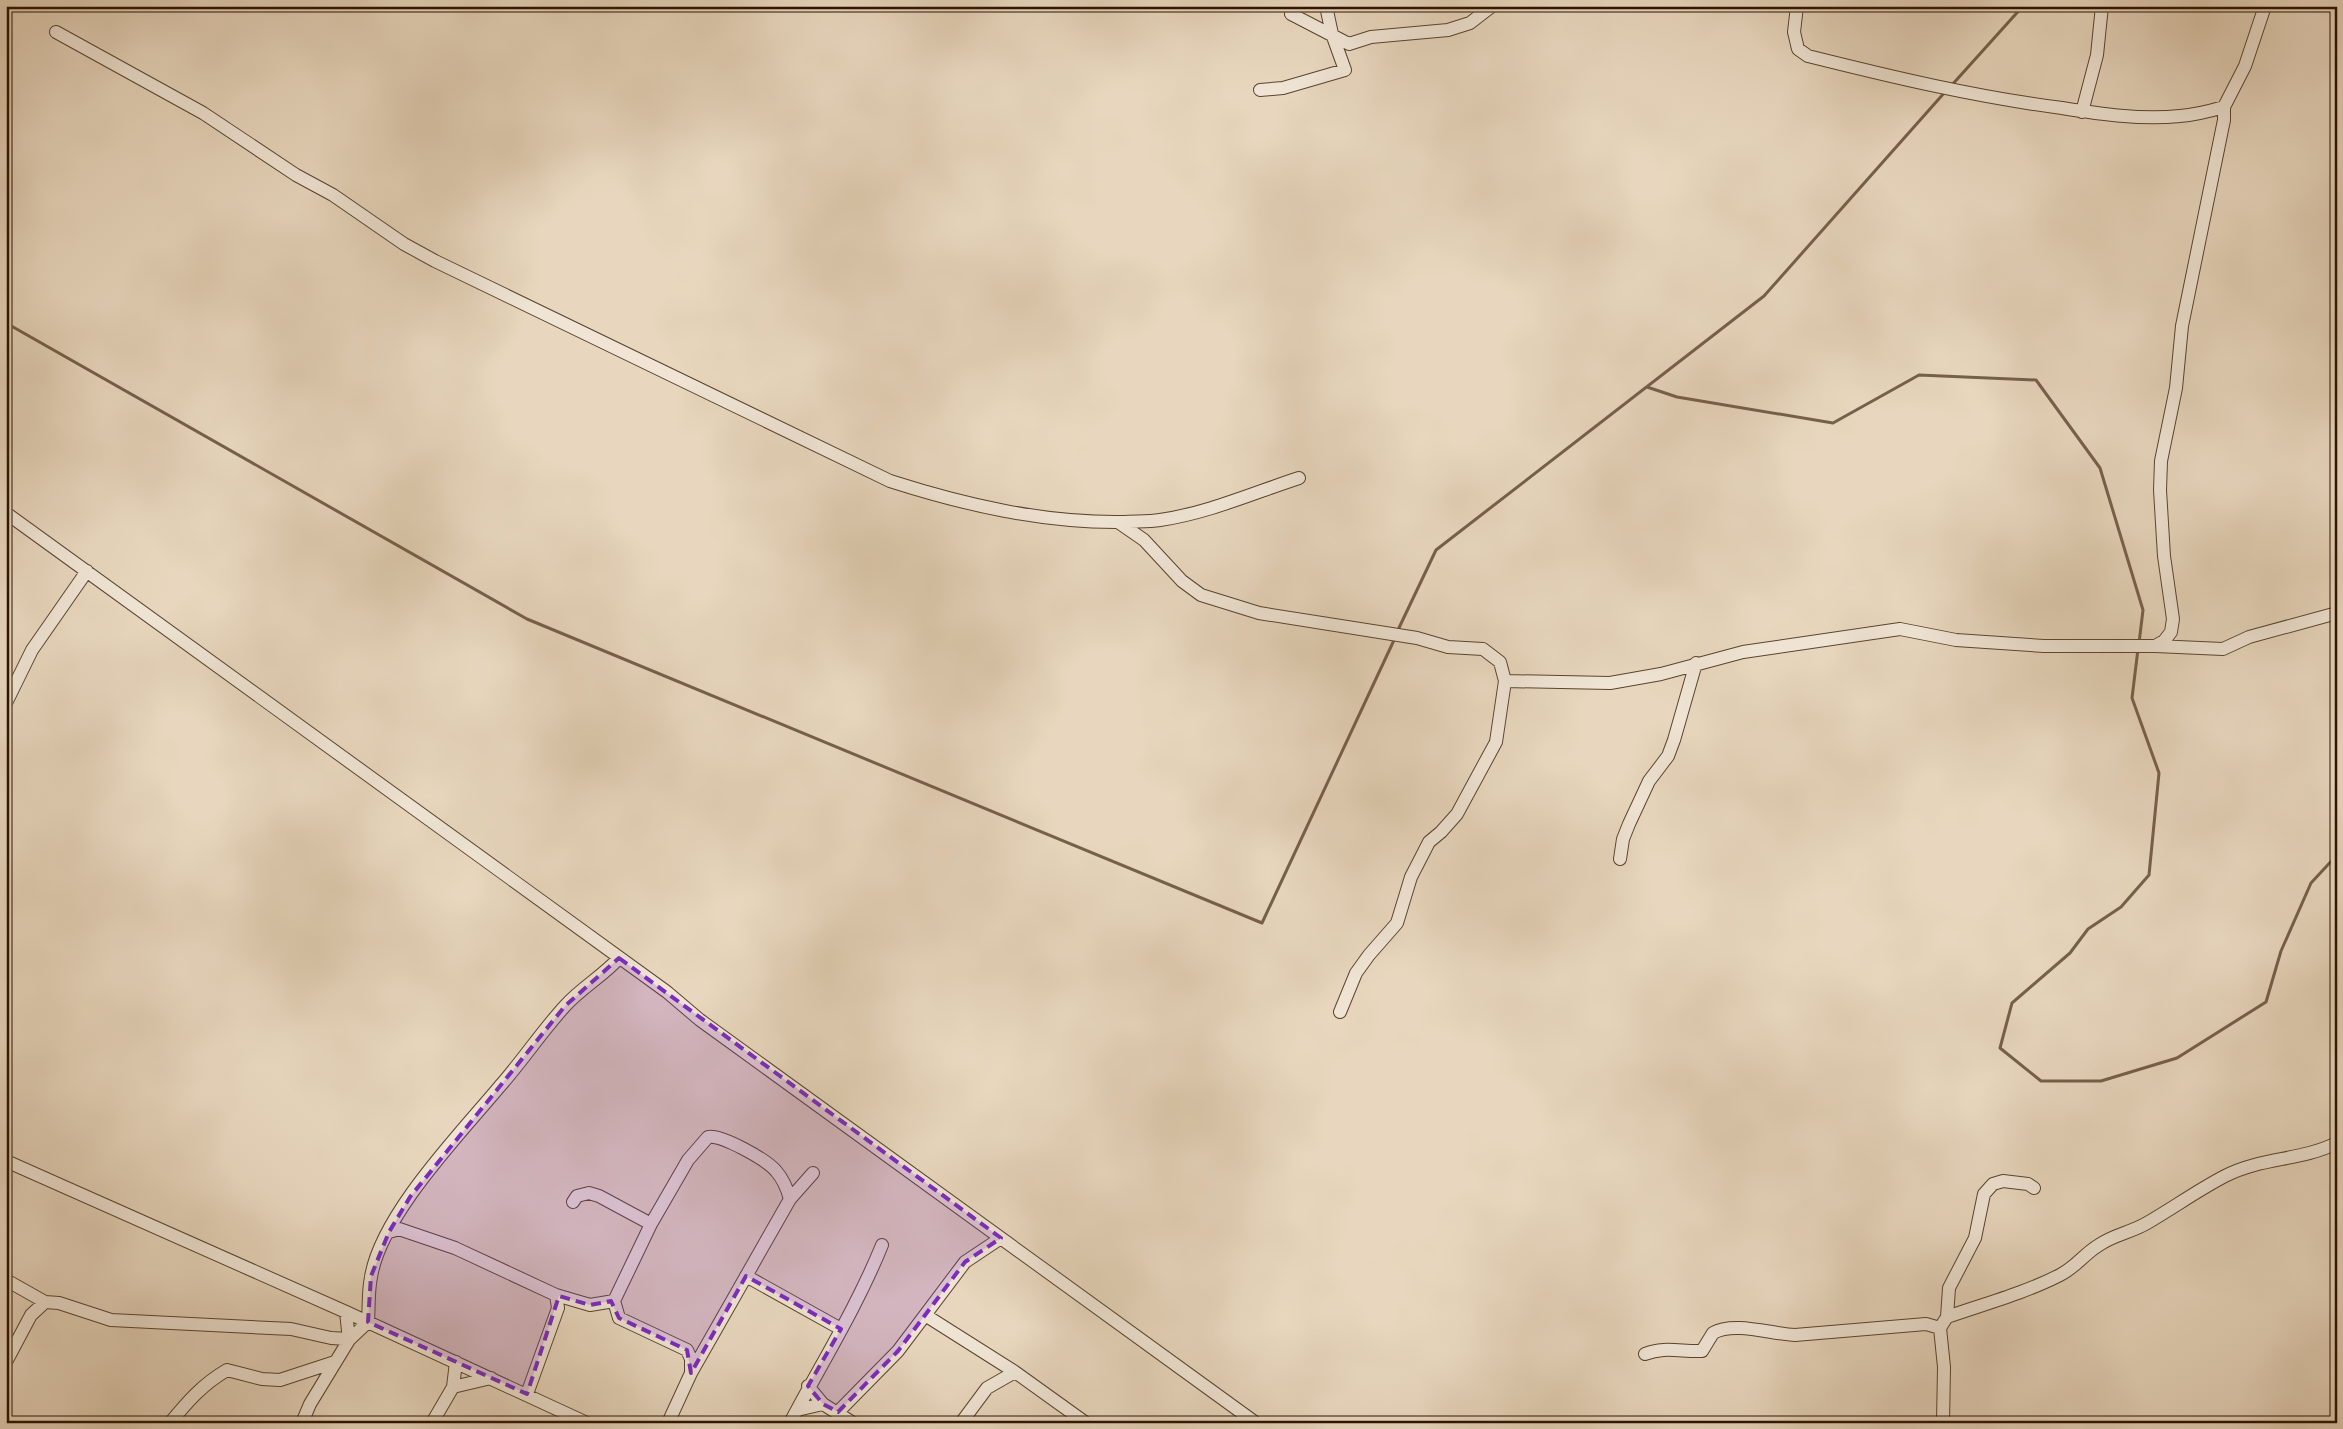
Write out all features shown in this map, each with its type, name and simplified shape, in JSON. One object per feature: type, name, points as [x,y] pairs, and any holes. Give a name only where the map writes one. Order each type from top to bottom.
[{"type":"street","points":[[1260,90],[1283,88],[1345,70],[1332,34],[1326,6]]},
{"type":"street","points":[[1290,14],[1349,44],[1371,37],[1448,30],[1470,23],[1492,6]]},
{"type":"street","points":[[1797,6],[1794,32],[1798,49],[1808,56],[1903,80],[2012,102],[2082,112],[2148,118],[2180,116],[2224,107]]},
{"type":"street","points":[[2082,112],[2097,55],[2102,6]]},
{"type":"street","points":[[2155,646],[2164,641],[2171,632],[2173,619],[2164,556],[2160,490],[2161,462],[2176,388],[2182,326],[2204,226],[2224,120],[2224,107],[2245,66],[2265,6]]},
{"type":"street","points":[[56,32],[203,113],[296,175],[333,195],[404,244],[435,261],[890,481],[942,497],[1041,517],[1079,522],[1116,522],[1158,521],[1198,513],[1299,478]]},
{"type":"street","points":[[6,512],[667,992],[700,1020],[1256,1423]]},
{"type":"street","points":[[1116,522],[1144,540],[1182,581],[1201,595],[1260,613],[1417,638],[1448,647],[1483,649],[1500,662],[1505,680],[1496,742],[1456,814],[1441,832],[1429,842],[1411,877],[1397,923],[1356,973],[1340,1012]]},
{"type":"street","points":[[6,703],[32,650],[86,571]]},
{"type":"street","points":[[1505,680],[1610,683],[1661,674],[1743,652],[1852,638],[1880,631],[1900,629],[1956,640],[2044,646],[2155,646],[2223,650],[2249,637],[2337,613]]},
{"type":"street","points":[[1620,859],[1623,839],[1649,781],[1668,756],[1696,664]]},
{"type":"street","points":[[302,1423],[310,1404],[348,1339],[368,1322],[371,1276],[389,1232],[420,1183],[565,1006],[589,984],[607,971],[619,958]]},
{"type":"street","points":[[619,1318],[614,1301],[651,1224],[688,1160],[708,1137],[727,1140],[775,1169],[784,1181],[790,1199]]},
{"type":"street","points":[[1645,1354],[1659,1348],[1686,1352],[1702,1351],[1713,1333],[1729,1328],[1741,1327],[1762,1332],[1795,1335],[1944,1322],[2042,1284],[2078,1264],[2088,1252],[2101,1243],[2147,1223],[2226,1175],[2276,1158],[2305,1156],[2337,1143]]},
{"type":"street","points":[[6,1161],[346,1312],[587,1423]]},
{"type":"street","points":[[668,1423],[692,1373],[790,1199],[813,1173]]},
{"type":"street","points":[[1943,1423],[1944,1322],[1949,1288],[1975,1238],[1980,1222],[1984,1194],[1993,1184],[2003,1181],[2028,1184],[2034,1188]]},
{"type":"street","points":[[573,1202],[577,1196],[589,1193],[651,1224]]},
{"type":"street","points":[[389,1232],[399,1229],[455,1248],[556,1295],[590,1305],[619,1318],[687,1350],[691,1359],[692,1373]]},
{"type":"street","points":[[838,1412],[898,1351],[965,1262],[1001,1238]]},
{"type":"street","points":[[790,1423],[808,1386],[832,1350],[882,1245]]},
{"type":"street","points":[[746,1276],[841,1328]]},
{"type":"street","points":[[6,1280],[39,1302],[59,1303],[111,1320],[291,1329],[331,1338],[348,1339]]},
{"type":"street","points":[[527,1394],[558,1308],[556,1295]]},
{"type":"street","points":[[558,1308],[572,1300]]},
{"type":"street","points":[[590,1305],[614,1301]]},
{"type":"street","points":[[6,1362],[39,1302]]},
{"type":"street","points":[[346,1312],[348,1339]]},
{"type":"street","points":[[925,1315],[1015,1372],[1081,1421]]},
{"type":"street","points":[[170,1423],[197,1391],[208,1381],[227,1370],[262,1379],[280,1380],[335,1362]]},
{"type":"street","points":[[432,1423],[453,1387],[456,1362]]},
{"type":"street","points":[[961,1423],[988,1388],[1015,1372]]},
{"type":"street","points":[[453,1387],[491,1378]]},
{"type":"street","points":[[808,1386],[823,1404],[853,1423]]},
{"type":"street","points":[[797,1410],[823,1404]]},
{"type":"highlighted area","points":[[619,958],[1001,1238],[965,1262],[898,1351],[838,1412],[823,1404],[808,1386],[841,1329],[746,1276],[691,1373],[687,1350],[619,1318],[611,1301],[590,1305],[559,1296],[527,1394],[368,1322],[371,1276],[389,1232],[410,1197],[565,1006]]},
{"type":"waterway","points":[[1951,86],[2023,6]]},
{"type":"waterway","points":[[1397,632],[1436,550],[1764,296],[1945,92]]},
{"type":"waterway","points":[[6,323],[527,619],[1262,923],[1395,638]]},
{"type":"waterway","points":[[1647,387],[1677,397],[1833,423],[1919,375],[2036,380],[2100,468],[2143,610],[2139,643]]},
{"type":"waterway","points":[[2138,649],[2132,698],[2159,773],[2149,875],[2121,907],[2088,929],[2070,953],[2012,1003],[2000,1048],[2041,1081],[2101,1081],[2177,1058],[2266,1002],[2281,951],[2311,883],[2337,855]]}]
